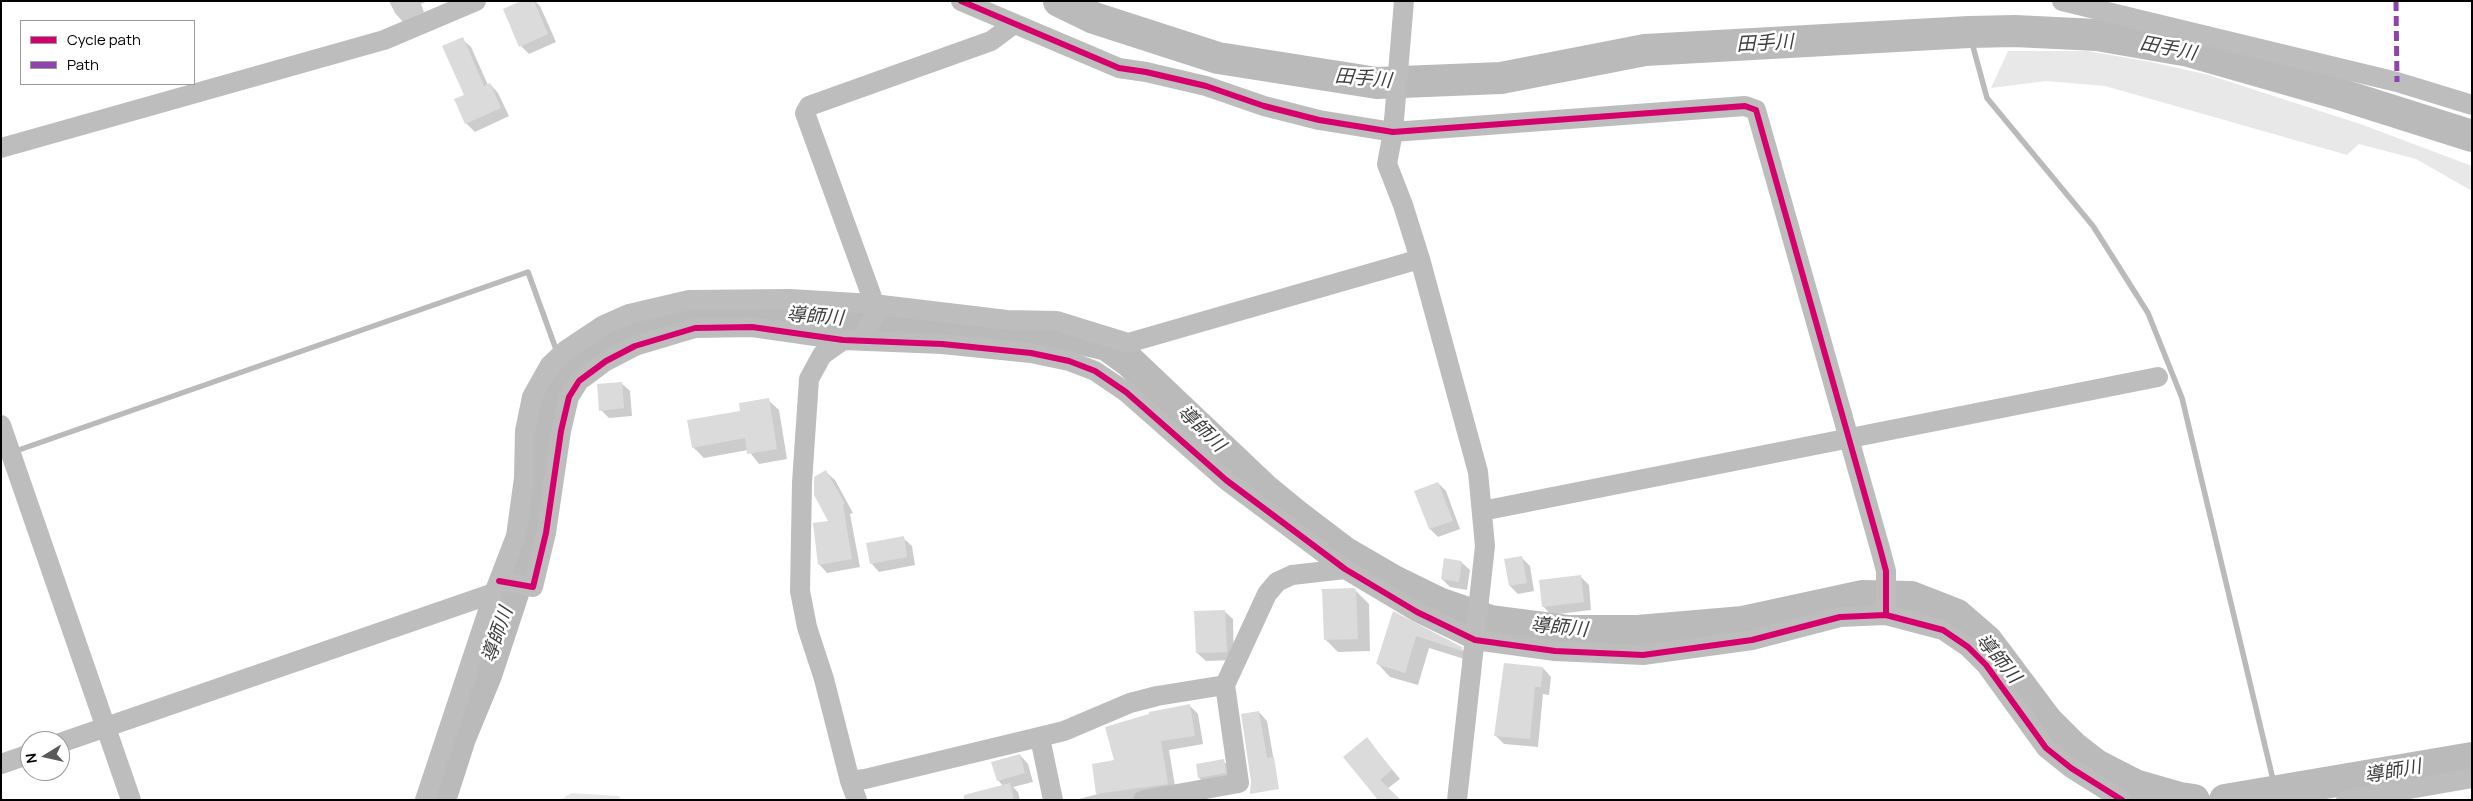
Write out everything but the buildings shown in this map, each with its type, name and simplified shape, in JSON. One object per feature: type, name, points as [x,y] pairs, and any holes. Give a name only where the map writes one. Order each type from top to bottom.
[{"type":"street","points":[[1,148],[384,40],[476,1]]},
{"type":"street","points":[[961,1],[1119,68],[1146,72],[1206,86],[1264,106],[1319,120],[1393,132],[1745,106],[1756,110],[1886,571],[1886,616]]},
{"type":"street","points":[[1404,1],[1393,132],[1387,164],[1403,205],[1420,259],[1478,472],[1485,546],[1457,800]]},
{"type":"street","points":[[2062,1],[2397,82],[2472,105]]},
{"type":"street","points":[[875,308],[805,113],[809,106],[991,41],[1014,24]]},
{"type":"street","points":[[425,800],[496,587],[516,536],[522,503],[524,432],[532,397],[550,365],[566,350],[602,326],[629,314],[689,300],[790,299],[1007,320],[1057,321],[1128,343],[1420,259]]},
{"type":"street","points":[[856,800],[824,679],[807,627],[800,582],[802,482],[810,379],[822,355],[852,340],[875,308]]},
{"type":"street","points":[[70,740],[496,587],[533,587],[548,523],[561,431],[570,397],[579,381],[606,362],[635,346],[695,328],[752,327],[852,340],[942,344],[1031,353],[1069,361],[1095,371],[1126,392],[1226,480],[1345,570],[1416,612],[1475,640],[1555,651],[1643,654],[1752,640],[1840,617],[1886,616],[1943,630],[1968,647],[1986,665],[2046,748],[2079,773],[2122,800]]},
{"type":"street","points":[[1482,511],[2158,377]]},
{"type":"street","points":[[1,425],[131,800]]},
{"type":"street","points":[[1143,800],[1239,783],[1225,685],[1267,594],[1277,582],[1292,575],[1345,570]]},
{"type":"street","points":[[850,781],[1040,738],[1064,731],[1139,701],[1158,696],[1225,685]]},
{"type":"street","points":[[1040,738],[1053,800]]},
{"type":"street","points":[[1,764],[20,757]]},
{"type":"street","points":[[2346,800],[2472,778]]},
{"type":"shaded area","points":[[2008,51],[2088,51],[2209,75],[2363,125],[2472,166],[2472,191],[2416,159],[2359,144],[2347,155],[2105,86],[2046,81],[1991,88]]},
{"type":"shaded area","points":[[571,793],[619,796],[621,800],[561,800]]},
{"type":"waterway","name":"田手川","points":[[1059,1],[1094,18],[1218,58],[1377,83],[1501,78],[1645,50],[1969,32],[2015,31],[2097,35],[2189,51],[2336,93],[2472,136]]},
{"type":"waterway","points":[[1969,32],[1987,98],[2093,226],[2148,313],[2182,398],[2276,792]]},
{"type":"waterway","points":[[13,452],[528,272],[557,352]]},
{"type":"waterway","name":"導師川","points":[[440,800],[460,738],[486,675],[527,551],[543,490],[549,416],[565,373],[595,346],[619,330],[682,312],[729,311],[805,318],[856,318],[920,325],[1055,333],[1107,345],[1129,361],[1264,489],[1344,552],[1394,581],[1439,603],[1491,621],[1569,631],[1638,631],[1743,622],[1863,596],[1911,597],[1957,615],[1987,641],[2047,721],[2074,748],[2096,765],[2135,785],[2180,798],[2194,800]]},
{"type":"waterway","points":[[561,361],[565,373]]},
{"type":"waterway","name":"導師川","points":[[2225,800],[2472,758]]},
{"type":"marked path","points":[[2396,1],[2397,82]]},
{"type":"cycle path","points":[[961,1],[1119,68],[1146,72],[1206,86],[1264,106],[1319,120],[1393,132],[1745,106],[1756,110],[1886,571],[1886,615]]},
{"type":"cycle path","points":[[499,581],[533,587],[546,533],[561,431],[569,397],[579,381],[606,361],[635,346],[695,328],[752,327],[843,340],[942,344],[1031,353],[1069,361],[1095,371],[1126,392],[1226,480],[1345,569],[1417,612],[1475,640],[1555,651],[1643,655],[1752,640],[1840,617],[1886,615],[1943,630],[1968,647],[1986,665],[2046,748],[2071,768],[2122,800]]}]
